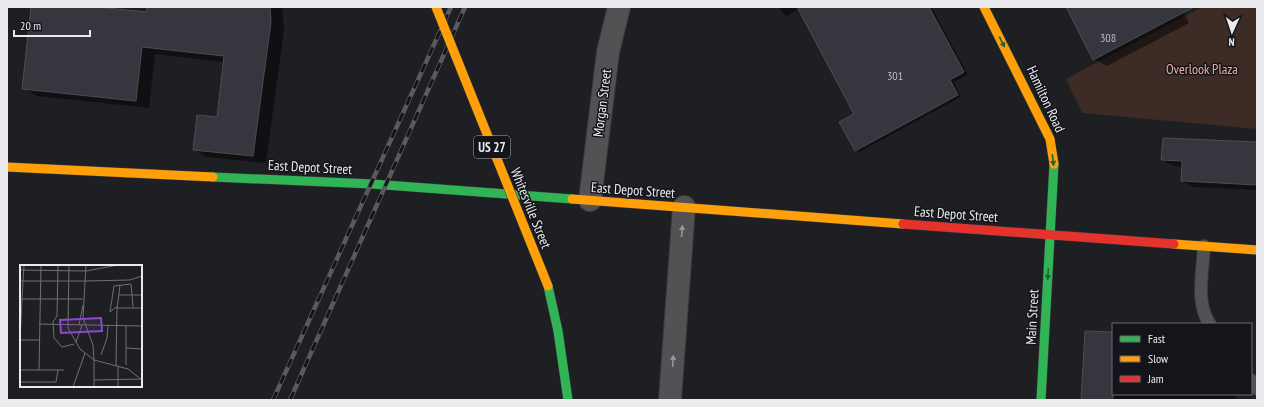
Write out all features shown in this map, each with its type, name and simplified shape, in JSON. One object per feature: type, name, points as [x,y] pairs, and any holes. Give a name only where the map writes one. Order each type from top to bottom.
[{"type":"main road","name":"Whitesville Street","points":[[436,7],[548,286],[558,331],[568,400]]},
{"type":"main road","name":"Hamilton Road","points":[[984,7],[1036,108],[1050,139],[1054,167],[1050,235]]},
{"type":"main road","name":"East Depot Street","points":[[7,167],[372,184],[1257,250]]},
{"type":"main road","name":"Main Street","points":[[1041,400],[1050,235]]},
{"type":"street","name":"Morgan Street","points":[[590,200],[607,59],[619,7]]},
{"type":"street","points":[[670,400],[684,208]]},
{"type":"lane","points":[[1204,246],[1201,300],[1206,318],[1209,323]]},
{"type":"green space","name":"Overlook Plaza","points":[[1202,7],[1257,7],[1257,129],[1082,113],[1066,79]]},
{"type":"building","points":[[31,7],[96,7],[147,12],[147,7],[270,7],[271,22],[253,156],[193,150],[197,115],[217,117],[224,56],[142,47],[136,101],[22,89]]},
{"type":"building","points":[[797,7],[929,7],[964,72],[950,80],[958,95],[855,151],[839,122],[854,114]]},
{"type":"building","points":[[1066,7],[1194,7],[1093,60]]},
{"type":"building","points":[[1163,138],[1257,142],[1257,185],[1181,181],[1182,161],[1161,160]]},
{"type":"building","points":[[1085,331],[1112,332],[1113,400],[1081,400]]},
{"type":"railway","points":[[273,400],[451,7]]},
{"type":"railway","points":[[290,400],[465,7]]},
{"type":"traffic: fast","points":[[1041,400],[1054,164]]},
{"type":"traffic: fast","points":[[213,177],[372,184],[572,199]]},
{"type":"traffic: fast","points":[[548,286],[558,331],[568,400]]},
{"type":"traffic: slow","points":[[436,7],[548,286]]},
{"type":"traffic: slow","points":[[984,7],[1050,139],[1054,164]]},
{"type":"traffic: slow","points":[[7,167],[213,177]]},
{"type":"traffic: slow","points":[[572,199],[903,224]]},
{"type":"traffic: slow","points":[[1174,244],[1257,250]]},
{"type":"traffic: jam","points":[[903,224],[1174,244]]}]
